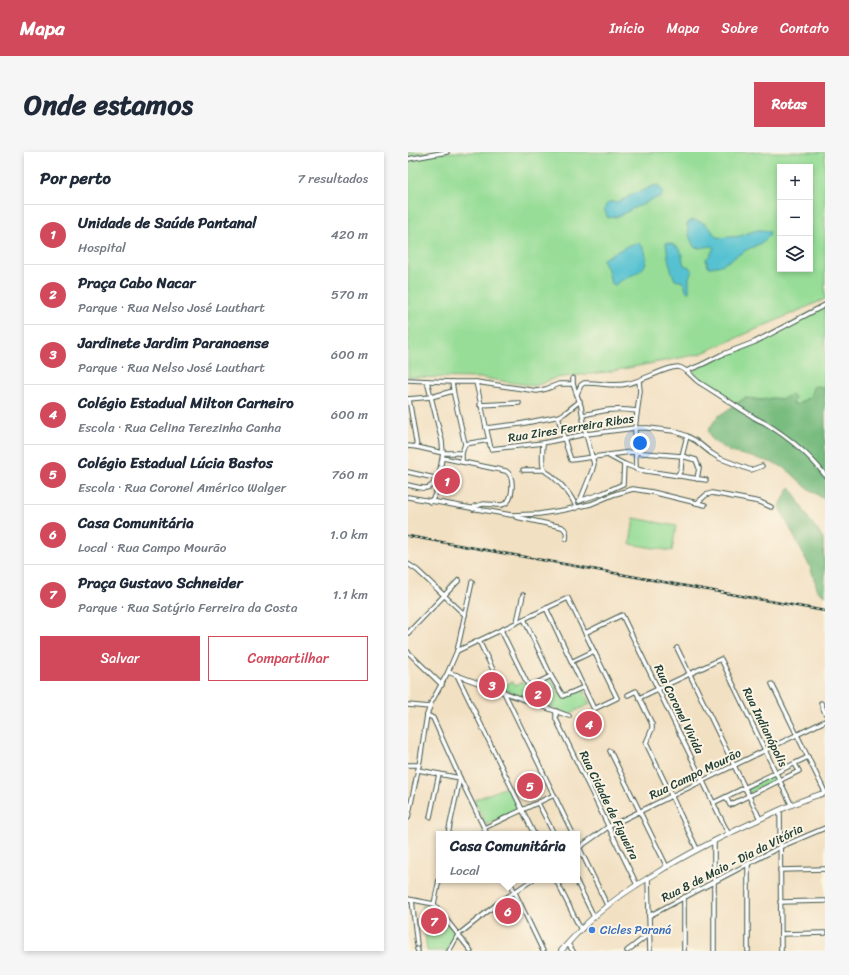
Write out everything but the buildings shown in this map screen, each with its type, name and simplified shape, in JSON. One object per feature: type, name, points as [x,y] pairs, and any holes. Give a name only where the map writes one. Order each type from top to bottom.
[{"type":"main road","points":[[562,951],[580,930],[607,905],[636,885],[697,849],[728,833],[791,804],[825,792]]},
{"type":"street","points":[[408,159],[447,152]]},
{"type":"street","points":[[686,371],[755,342],[825,305]]},
{"type":"street","points":[[577,394],[581,385],[584,383],[617,385],[627,384],[639,381],[671,368],[678,367],[750,415],[765,423],[790,441],[811,459],[825,475]]},
{"type":"street","points":[[573,378],[573,384],[580,401],[586,434],[594,464],[580,501]]},
{"type":"street","points":[[408,380],[476,382],[537,391],[559,384],[573,384]]},
{"type":"street","points":[[427,381],[442,441],[443,456],[436,493],[430,502]]},
{"type":"street","points":[[636,469],[635,428],[640,391],[639,381]]},
{"type":"street","points":[[452,382],[465,444],[462,453],[462,462]]},
{"type":"street","points":[[465,444],[489,440],[476,382]]},
{"type":"street","points":[[417,447],[414,424],[408,399],[431,397],[453,391]]},
{"type":"street","points":[[486,428],[558,417],[580,401]]},
{"type":"street","points":[[480,405],[519,403]]},
{"type":"street","points":[[583,416],[613,409],[637,412]]},
{"type":"street","points":[[558,417],[571,460],[609,456],[628,452],[682,456],[696,460],[699,468],[698,479]]},
{"type":"street","points":[[408,425],[414,424]]},
{"type":"street","name":"Rua Zires Ferreira Ribas","points":[[489,440],[491,449],[543,443],[586,434],[635,428],[648,428],[674,431],[687,436],[696,441],[711,454],[722,460],[751,470],[762,466]]},
{"type":"street","points":[[677,476],[681,470],[682,456],[687,436]]},
{"type":"street","points":[[543,443],[544,470]]},
{"type":"street","points":[[408,446],[417,447],[462,462],[510,473],[512,479],[512,495],[506,504],[483,504],[475,506],[473,509]]},
{"type":"street","points":[[443,456],[462,453]]},
{"type":"street","points":[[609,456],[636,469],[706,480]]},
{"type":"street","points":[[575,505],[580,501],[623,484],[624,464]]},
{"type":"street","points":[[523,470],[544,470],[551,475],[569,494],[575,505]]},
{"type":"street","points":[[408,472],[439,479]]},
{"type":"street","points":[[408,485],[426,488],[430,487],[439,479]]},
{"type":"street","points":[[511,515],[547,513],[575,505],[591,504],[615,494],[633,490],[652,492],[705,505]]},
{"type":"street","points":[[697,503],[706,495],[712,493],[760,502],[771,507]]},
{"type":"street","points":[[408,497],[511,515],[562,527],[566,531],[566,539]]},
{"type":"street","points":[[408,564],[417,570],[465,615]]},
{"type":"street","points":[[408,633],[459,580]]},
{"type":"street","points":[[408,818],[419,767],[427,715],[457,651],[472,582]]},
{"type":"street","points":[[517,622],[523,595]]},
{"type":"street","points":[[457,651],[546,608],[568,598],[617,698],[594,709],[546,608]]},
{"type":"street","name":"Rua Coronel Vivida","points":[[585,633],[622,615],[728,833]]},
{"type":"street","points":[[524,619],[551,676],[563,696],[584,687]]},
{"type":"street","points":[[501,630],[529,687],[551,676]]},
{"type":"street","points":[[479,640],[572,831]]},
{"type":"street","points":[[677,648],[760,819]]},
{"type":"street","points":[[571,662],[594,651]]},
{"type":"street","points":[[408,652],[442,685]]},
{"type":"street","name":"Rua Indianópolis","points":[[689,674],[721,659],[791,804]]},
{"type":"street","points":[[448,672],[569,716]]},
{"type":"street","points":[[639,698],[689,674]]},
{"type":"street","points":[[457,675],[532,831]]},
{"type":"street","points":[[772,684],[825,792]]},
{"type":"street","points":[[628,695],[636,691],[652,726],[646,743],[697,849]]},
{"type":"street","points":[[820,703],[825,713]]},
{"type":"street","points":[[408,705],[430,707]]},
{"type":"street","name":"Rua Cidade de Figueira","points":[[556,711],[556,719],[636,885]]},
{"type":"street","points":[[427,715],[432,718],[486,831]]},
{"type":"street","name":"Rua Campo Mourão","points":[[580,847],[608,827],[825,721]]},
{"type":"street","points":[[610,751],[666,867]]},
{"type":"street","points":[[714,803],[808,757]]},
{"type":"street","points":[[726,797],[730,805],[798,771],[795,764]]},
{"type":"street","points":[[408,765],[439,774],[460,778]]},
{"type":"street","points":[[430,817],[439,774]]},
{"type":"street","points":[[449,831],[460,778]]},
{"type":"street","points":[[484,828],[554,795]]},
{"type":"street","points":[[538,803],[552,831]]},
{"type":"street","points":[[780,810],[781,951]]},
{"type":"street","name":"Rua 8 de Maio - Dia da Vitória","points":[[649,916],[780,847],[825,828]]},
{"type":"street","points":[[714,841],[714,951]]},
{"type":"street","points":[[580,852],[607,905]]},
{"type":"street","points":[[748,864],[748,951]]},
{"type":"street","points":[[780,870],[825,869]]},
{"type":"street","points":[[648,878],[650,951]]},
{"type":"street","points":[[434,904],[438,883]]},
{"type":"street","points":[[510,883],[543,951]]},
{"type":"street","points":[[449,951],[458,935],[497,904],[528,883]]},
{"type":"street","points":[[557,883],[580,930]]},
{"type":"street","points":[[577,883],[594,917]]},
{"type":"street","points":[[684,898],[684,951]]},
{"type":"street","points":[[417,948],[410,900],[434,904],[471,951]]},
{"type":"street","points":[[780,902],[825,901]]},
{"type":"street","points":[[781,934],[825,933]]},
{"type":"street","points":[[626,951],[649,934]]},
{"type":"street","points":[[568,944],[574,951]]},
{"type":"green space","points":[[408,152],[825,152],[825,299],[700,354],[607,372],[555,378],[535,386],[482,378],[408,377]]},
{"type":"green space","points":[[825,306],[825,388],[817,386],[810,397],[797,405],[783,399],[772,398],[761,400],[745,398],[736,404],[693,373],[693,371],[717,358],[748,347],[773,335],[806,315]]},
{"type":"green space","points":[[817,386],[825,388],[825,500],[806,487],[790,472],[777,464],[731,452],[712,440],[708,431],[717,417],[745,398],[761,400],[772,398],[783,399],[791,394],[795,397],[793,403],[797,405],[810,397],[813,387]]},
{"type":"green space","points":[[790,487],[807,516],[823,538],[825,596],[818,591],[811,569],[779,507]]},
{"type":"green space","points":[[634,518],[676,526],[672,551],[630,544]]},
{"type":"green space","points":[[491,675],[497,688],[478,681]]},
{"type":"green space","points":[[551,678],[562,697],[583,689],[590,704],[569,714],[506,690],[504,686],[513,681],[515,685],[525,681],[529,689]]},
{"type":"green space","points":[[775,774],[778,780],[750,793],[747,788]]},
{"type":"green space","points":[[509,786],[520,809],[486,825],[474,800]]},
{"type":"green space","points":[[422,906],[433,906],[456,935],[447,951],[427,951]]},
{"type":"water","points":[[658,185],[663,192],[661,197],[652,199],[621,215],[608,218],[605,212],[605,206],[609,202],[616,202],[625,199],[632,194]]},
{"type":"water","points":[[692,220],[706,225],[711,229],[715,236],[722,238],[738,236],[758,230],[770,232],[769,236],[762,242],[720,265],[708,267],[706,259],[714,248],[711,246],[700,248],[694,247],[689,235],[687,224]]},
{"type":"water","points":[[638,243],[646,254],[646,262],[644,267],[635,274],[615,285],[611,283],[608,270],[603,259],[629,245]]},
{"type":"water","points":[[666,243],[678,248],[681,252],[684,265],[689,267],[692,271],[689,277],[689,293],[686,290],[684,283],[675,280],[669,262]]},
{"type":"railway","points":[[408,536],[825,611]]},
{"type":"place","name":"Unidade de Saúde Pantanal","points":[[447,481]]},
{"type":"place","name":"Jardinete Jardim Paranaense","points":[[492,685]]},
{"type":"place","name":"Praça Cabo Nacar","points":[[538,694]]},
{"type":"place","name":"Colégio Estadual Milton Carneiro","points":[[589,724]]},
{"type":"place","name":"Colégio Estadual Lúcia Bastos","points":[[530,786]]},
{"type":"place","name":"Casa Comunitária","points":[[508,911]]},
{"type":"place","name":"Praça Gustavo Schneider","points":[[434,921]]},
{"type":"place","name":"Cicles Paraná","points":[[592,930]]}]
